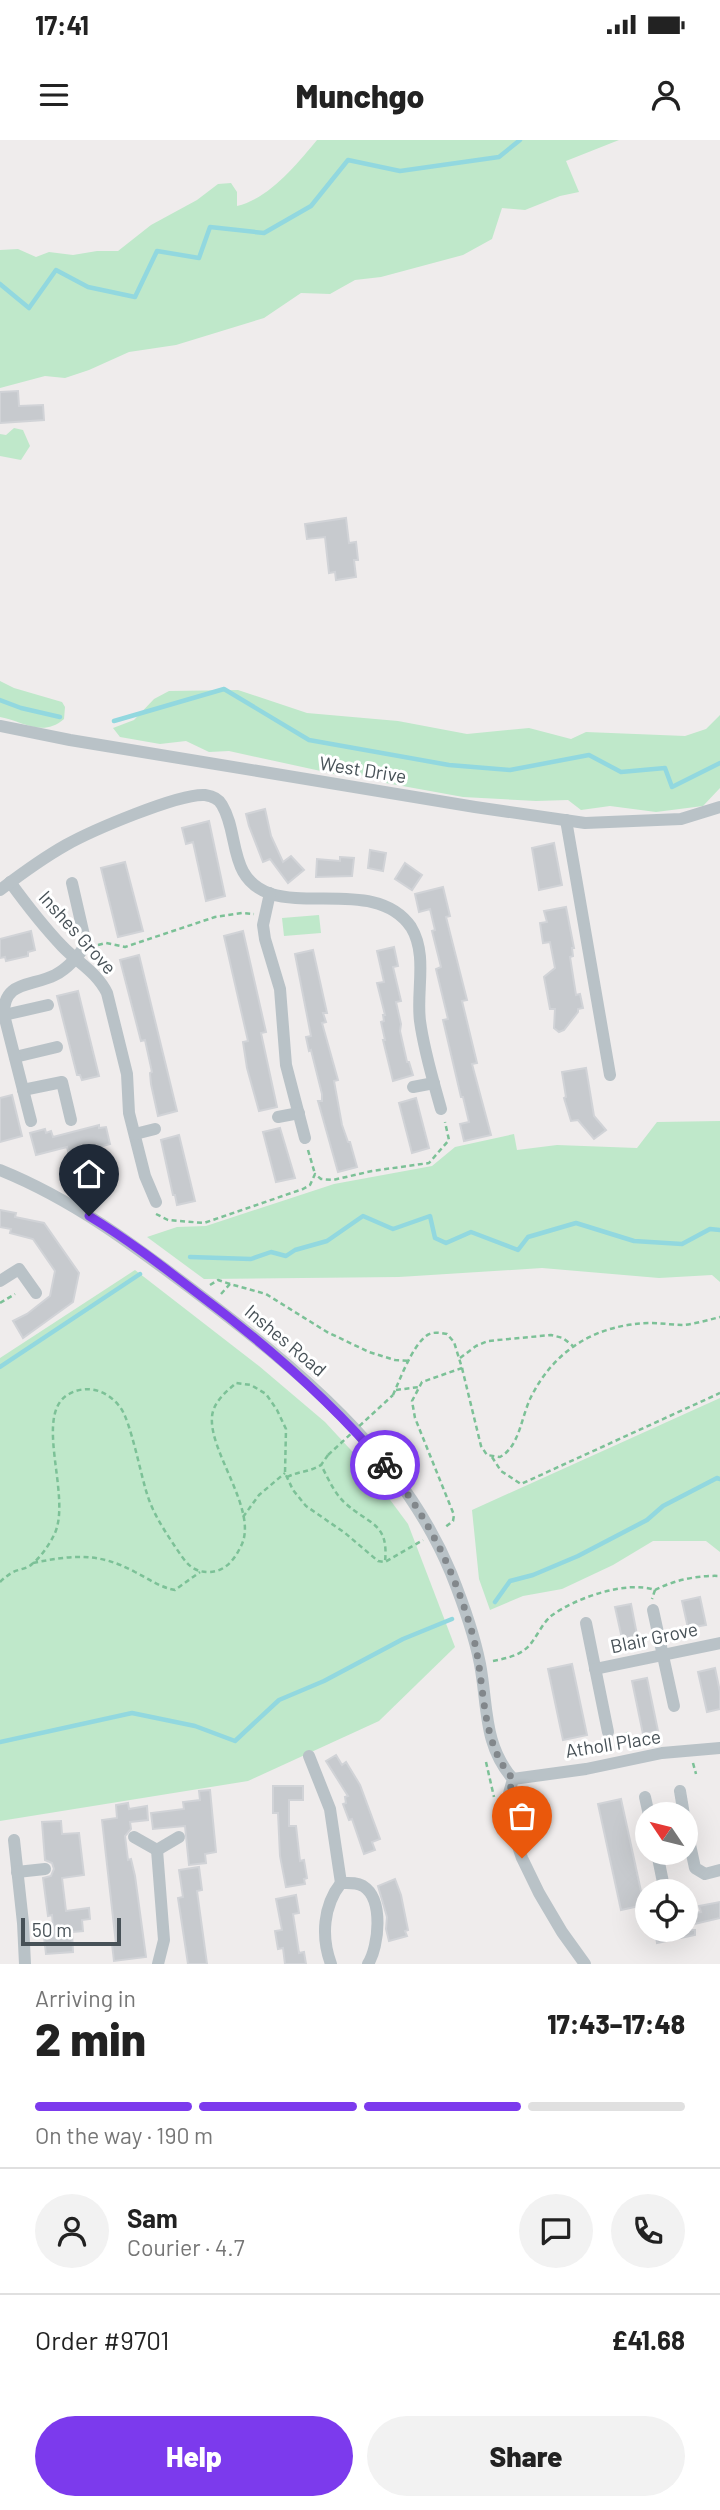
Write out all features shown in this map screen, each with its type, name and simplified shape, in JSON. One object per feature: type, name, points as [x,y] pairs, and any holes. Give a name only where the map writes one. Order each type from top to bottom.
[{"type":"street","name":"West Drive","points":[[0,726],[124,749],[585,823],[681,819],[720,807]]},
{"type":"street","points":[[5,886],[66,845],[124,818],[203,795],[215,798],[222,804],[237,860],[247,877],[270,893],[293,898],[378,904],[397,913],[410,927],[417,943],[420,962],[419,1016],[422,1039],[441,1109]]},
{"type":"street","points":[[566,820],[610,1075]]},
{"type":"street","points":[[31,1121],[4,1015],[4,1004],[13,990],[57,974],[79,953],[86,939],[72,883]]},
{"type":"street","name":"Inshes Grove","points":[[5,886],[32,911],[63,948],[79,953],[103,984],[127,1073],[130,1112],[155,1208]]},
{"type":"street","points":[[270,893],[264,914],[265,939],[280,989],[286,1065],[305,1138]]},
{"type":"street","points":[[4,1015],[48,1005]]},
{"type":"street","points":[[15,1057],[57,1047]]},
{"type":"street","points":[[23,1090],[62,1082],[71,1120]]},
{"type":"street","points":[[413,1087],[434,1083]]},
{"type":"street","points":[[278,1117],[299,1113]]},
{"type":"street","points":[[135,1134],[156,1129]]},
{"type":"street","name":"Inshes Road","points":[[0,1170],[67,1202],[143,1251],[235,1322],[319,1392],[402,1485],[419,1509],[447,1564],[473,1635],[495,1754],[513,1779]]},
{"type":"street","points":[[0,1281],[19,1269],[36,1293]]},
{"type":"street","points":[[653,1610],[674,1706]]},
{"type":"street","name":"Blair Grove","points":[[586,1623],[608,1732]]},
{"type":"street","name":"Blair Grove","points":[[595,1669],[720,1643]]},
{"type":"street","name":"Atholl Place","points":[[513,1779],[586,1769],[662,1753],[720,1748]]},
{"type":"street","points":[[309,1756],[330,1809],[341,1883],[333,1893],[327,1915],[325,1936],[331,1964]]},
{"type":"street","points":[[513,1779],[505,1808],[522,1858],[562,1932],[585,1964]]},
{"type":"street","points":[[680,1791],[682,1802]]},
{"type":"street","points":[[645,1797],[646,1802]]},
{"type":"street","points":[[157,1850],[179,1836]]},
{"type":"street","points":[[134,1837],[157,1850]]},
{"type":"street","points":[[13,1840],[26,1964]]},
{"type":"street","points":[[157,1850],[164,1940],[158,1964]]},
{"type":"street","points":[[695,1866],[705,1874],[720,1870]]},
{"type":"street","points":[[17,1872],[45,1869]]},
{"type":"street","points":[[341,1883],[355,1883],[365,1887],[374,1898],[377,1939],[368,1964]]},
{"type":"path","points":[[79,953],[106,943],[125,947],[144,943],[215,918],[242,913],[264,914]]},
{"type":"path","points":[[305,1138],[315,1174],[321,1179],[333,1180],[429,1163],[449,1140],[441,1109]]},
{"type":"path","points":[[155,1208],[168,1220],[204,1223],[303,1189],[310,1185],[315,1174]]},
{"type":"path","points":[[210,1285],[218,1280],[266,1294],[327,1332],[369,1352],[395,1360],[410,1361]]},
{"type":"path","points":[[222,1294],[230,1284]]},
{"type":"path","points":[[0,1303],[15,1294]]},
{"type":"path","points":[[243,1517],[259,1495],[286,1475],[310,1472],[321,1465],[328,1455],[393,1395],[426,1336],[435,1332],[447,1334],[454,1342],[481,1446],[486,1455],[500,1457],[513,1446],[529,1399],[543,1373],[573,1346],[600,1332],[626,1326],[650,1323],[684,1325],[720,1317]]},
{"type":"path","points":[[460,1358],[488,1341],[551,1335],[563,1338],[573,1346]]},
{"type":"path","points":[[444,1528],[453,1521],[454,1515],[412,1401],[422,1382],[462,1368]]},
{"type":"path","points":[[33,1563],[55,1535],[60,1520],[61,1504],[52,1424],[55,1406],[66,1395],[80,1389],[94,1389],[111,1397],[122,1409],[149,1500],[186,1563],[200,1572],[213,1572],[228,1566],[237,1555],[244,1539],[242,1509],[214,1436],[212,1416],[219,1398],[236,1383],[251,1385],[266,1394],[277,1410],[286,1429],[286,1475],[293,1490],[306,1506],[345,1533],[378,1561],[385,1562],[423,1541]]},
{"type":"path","points":[[396,1390],[419,1387]]},
{"type":"path","points":[[492,1457],[501,1471],[521,1484],[720,1393]]},
{"type":"path","points":[[346,1428],[356,1440]]},
{"type":"path","points":[[321,1465],[344,1502],[381,1531],[386,1545],[385,1562]]},
{"type":"path","points":[[418,1531],[428,1549]]},
{"type":"path","points":[[0,1581],[33,1563],[71,1556],[101,1558],[133,1571],[160,1587],[175,1590],[200,1572]]},
{"type":"path","points":[[655,1590],[670,1582],[720,1576]]},
{"type":"path","points":[[627,1732],[632,1751]]},
{"type":"path","points":[[485,1758],[496,1804]]},
{"type":"path","points":[[692,1759],[696,1774]]},
{"type":"green space","points":[[317,140],[619,140],[566,161],[579,192],[560,196],[525,210],[502,208],[492,239],[463,255],[381,277],[355,280],[330,294],[301,293],[264,318],[176,345],[129,352],[65,378],[45,376],[0,388],[0,250],[18,249],[36,257],[49,252],[73,255],[118,251],[151,225],[197,200],[218,184],[231,183],[237,192],[237,206],[260,196],[282,179]]},
{"type":"green space","points":[[14,428],[23,430],[30,446],[21,460],[0,456],[0,434],[6,435]]},
{"type":"green space","points":[[0,681],[14,688],[62,702],[65,707],[64,719],[56,725],[40,728],[0,717]]},
{"type":"green space","points":[[238,690],[307,713],[398,721],[467,734],[529,728],[571,739],[586,732],[685,736],[706,729],[720,715],[720,788],[703,806],[656,812],[610,806],[581,810],[568,800],[463,797],[386,783],[376,776],[339,775],[229,751],[209,752],[186,741],[160,744],[120,737],[113,728],[134,720],[154,699],[169,691]]},
{"type":"green space","points":[[319,915],[321,933],[284,936],[282,918]]},
{"type":"green space","points":[[720,1121],[720,1282],[712,1275],[659,1278],[542,1268],[399,1277],[204,1279],[147,1237],[177,1227],[206,1226],[334,1184],[432,1166],[455,1147],[514,1134],[517,1150],[557,1145],[637,1148],[657,1122]]},
{"type":"green space","points":[[135,1270],[259,1366],[325,1422],[362,1462],[408,1524],[455,1647],[379,1721],[248,1781],[0,1821],[0,1358]]},
{"type":"green space","points":[[720,1398],[720,1552],[706,1541],[653,1541],[613,1565],[562,1589],[523,1596],[490,1610],[479,1579],[472,1510]]},
{"type":"building","points":[[18,391],[19,406],[43,405],[44,420],[0,423],[0,392]]},
{"type":"building","points":[[346,518],[349,543],[356,542],[356,577],[336,580],[335,572],[329,573],[325,537],[307,539],[305,524]]},
{"type":"building","points":[[265,809],[271,836],[283,862],[291,856],[304,870],[288,883],[270,859],[263,862],[249,826],[246,814]]},
{"type":"building","points":[[209,821],[225,896],[206,901],[193,842],[186,844],[182,828]]},
{"type":"building","points":[[554,843],[562,885],[539,890],[532,848]]},
{"type":"building","points":[[370,850],[386,853],[383,871],[368,868]]},
{"type":"building","points":[[340,857],[354,858],[352,876],[316,877],[317,859],[340,861]]},
{"type":"building","points":[[125,862],[143,931],[118,937],[101,868]]},
{"type":"building","points":[[405,863],[422,875],[412,890],[395,879]]},
{"type":"building","points":[[443,887],[450,916],[446,917],[467,1000],[462,1001],[477,1063],[472,1064],[491,1135],[464,1141],[460,1124],[469,1122],[443,1020],[448,1019],[436,969],[441,967],[432,931],[435,930],[430,909],[419,912],[415,894]]},
{"type":"building","points":[[566,907],[574,948],[573,956],[570,957],[576,995],[580,994],[583,1008],[578,1009],[564,1030],[559,1032],[554,1028],[555,1009],[550,1009],[544,977],[555,968],[550,942],[543,943],[540,923],[547,922],[544,911]]},
{"type":"building","points":[[31,931],[35,950],[28,952],[28,956],[6,961],[5,957],[0,958],[0,939]]},
{"type":"building","points":[[243,931],[266,1032],[261,1033],[277,1107],[259,1111],[247,1068],[243,1042],[248,1041],[224,936]]},
{"type":"building","points":[[394,947],[398,966],[393,967],[401,1001],[396,1002],[400,1031],[413,1075],[393,1081],[383,1040],[381,1022],[384,1021],[385,1015],[377,983],[384,982],[377,951]]},
{"type":"building","points":[[313,950],[327,1013],[323,1013],[326,1022],[322,1023],[338,1080],[334,1081],[342,1125],[357,1167],[338,1172],[318,1101],[322,1101],[322,1094],[306,1037],[311,1036],[295,954]]},
{"type":"building","points":[[139,955],[177,1111],[158,1116],[145,1040],[141,1041],[120,960]]},
{"type":"building","points":[[78,991],[99,1076],[82,1080],[80,1075],[77,1075],[57,996]]},
{"type":"building","points":[[586,1068],[594,1116],[606,1130],[594,1139],[578,1120],[571,1121],[564,1098],[562,1072]]},
{"type":"building","points":[[12,1095],[22,1136],[0,1142],[0,1098]]},
{"type":"building","points":[[416,1098],[429,1148],[412,1153],[399,1103]]},
{"type":"building","points":[[99,1125],[99,1128],[106,1127],[110,1144],[69,1155],[67,1147],[36,1155],[30,1133],[45,1129],[46,1133],[51,1131],[53,1137]]},
{"type":"building","points":[[280,1128],[295,1178],[276,1182],[263,1132]]},
{"type":"building","points":[[179,1135],[195,1201],[177,1205],[161,1140]]},
{"type":"building","points":[[0,1210],[16,1213],[15,1217],[44,1223],[79,1273],[73,1302],[23,1338],[13,1321],[50,1296],[55,1271],[33,1239],[10,1233],[11,1229],[0,1227]]},
{"type":"building","points":[[700,1597],[706,1625],[688,1628],[682,1601]]},
{"type":"building","points":[[631,1604],[638,1640],[623,1643],[615,1607]]},
{"type":"building","points":[[572,1664],[587,1735],[563,1740],[548,1669]]},
{"type":"building","points":[[715,1668],[720,1709],[707,1712],[698,1672]]},
{"type":"building","points":[[647,1678],[658,1731],[643,1734],[632,1681]]},
{"type":"building","points":[[336,1755],[342,1765],[346,1762],[360,1785],[380,1839],[372,1842],[375,1850],[364,1854],[352,1819],[349,1820],[343,1804],[348,1796],[326,1761]]},
{"type":"building","points":[[273,1786],[303,1786],[303,1800],[289,1800],[289,1826],[296,1826],[300,1861],[304,1860],[307,1878],[304,1879],[305,1884],[286,1887],[280,1856],[278,1813],[273,1813]]},
{"type":"building","points":[[210,1790],[216,1852],[205,1854],[206,1863],[189,1865],[185,1826],[153,1829],[151,1813],[184,1809],[183,1802],[200,1800],[199,1791]]},
{"type":"building","points":[[621,1799],[638,1879],[635,1879],[635,1907],[621,1910],[598,1804]]},
{"type":"building","points":[[128,1803],[129,1809],[147,1806],[148,1820],[130,1822],[131,1829],[125,1836],[128,1860],[131,1859],[135,1876],[146,1957],[114,1961],[112,1944],[116,1944],[102,1820],[117,1818],[116,1805]]},
{"type":"building","points":[[61,1821],[62,1834],[79,1833],[84,1875],[62,1878],[66,1911],[89,1908],[90,1919],[82,1920],[83,1931],[72,1932],[73,1952],[46,1954],[44,1937],[54,1936],[52,1915],[48,1916],[43,1878],[51,1876],[54,1869],[52,1863],[45,1860],[42,1822]]},
{"type":"building","points":[[199,1867],[202,1890],[197,1891],[207,1964],[188,1964],[178,1898],[183,1897],[179,1870]]},
{"type":"building","points":[[395,1879],[408,1930],[405,1931],[407,1936],[389,1941],[387,1917],[378,1886]]},
{"type":"building","points":[[296,1895],[299,1913],[293,1914],[299,1953],[304,1952],[306,1964],[285,1964],[283,1948],[278,1949],[275,1931],[282,1930],[276,1899]]},
{"type":"building","points":[[720,1902],[720,1918],[698,1923],[698,1913],[701,1912],[699,1906]]},
{"type":"waterway","points":[[0,284],[29,308],[56,270],[88,287],[135,297],[157,251],[199,258],[210,227],[264,233],[311,206],[348,160],[400,171],[499,157],[520,140]]},
{"type":"waterway","points":[[114,721],[224,689],[309,740],[449,765],[510,770],[589,755],[621,772],[665,768],[672,787],[720,763]]},
{"type":"waterway","points":[[0,700],[60,717]]},
{"type":"waterway","points":[[190,1257],[251,1259],[271,1252],[286,1256],[295,1250],[327,1241],[363,1216],[393,1229],[430,1216],[435,1238],[446,1243],[471,1232],[518,1250],[528,1237],[576,1223],[634,1241],[682,1244],[710,1229],[720,1230]]},
{"type":"waterway","points":[[0,1367],[140,1274]]},
{"type":"waterway","points":[[495,1602],[510,1581],[533,1575],[578,1556],[647,1520],[663,1506],[717,1478],[720,1479]]},
{"type":"waterway","points":[[0,1742],[132,1713],[195,1726],[235,1741],[279,1700],[324,1681],[403,1639],[452,1619]]},
{"type":"way so far","points":[[385,1465],[419,1509],[447,1564],[465,1608],[480,1664],[495,1754],[513,1779],[505,1808],[522,1858]]},
{"type":"route","points":[[89,1216],[143,1251],[235,1322],[319,1392],[385,1465]]}]
